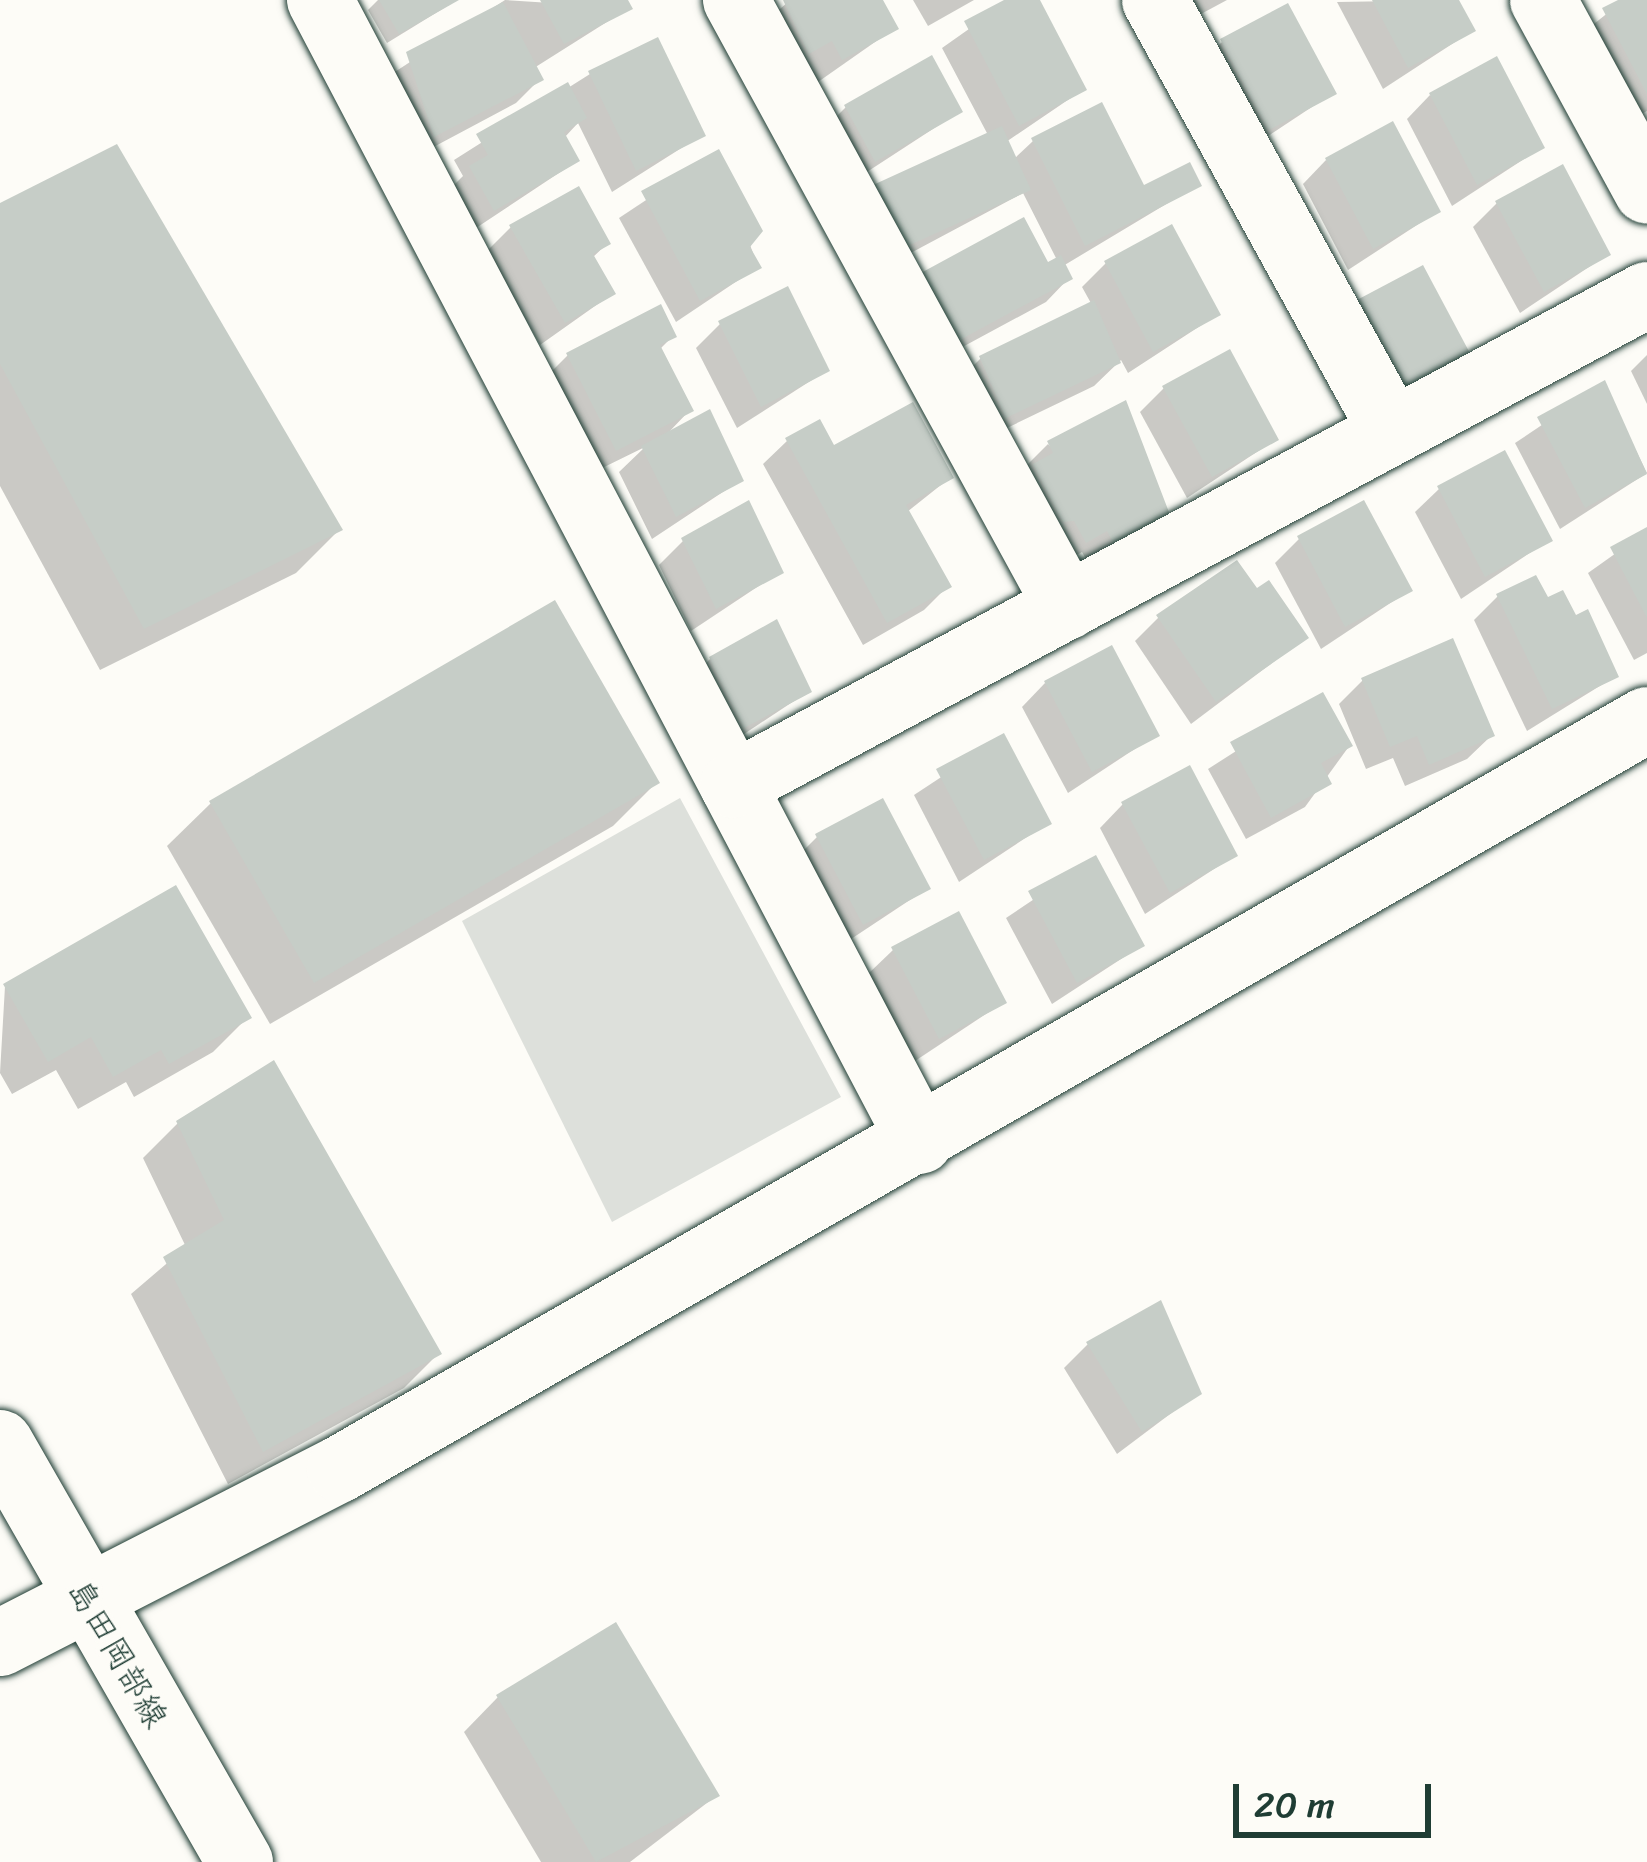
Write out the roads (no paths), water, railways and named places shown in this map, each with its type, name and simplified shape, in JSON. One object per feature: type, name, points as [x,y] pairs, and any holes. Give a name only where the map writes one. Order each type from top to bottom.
[{"type":"street","points":[[320,0],[920,1141]]},
{"type":"street","points":[[736,0],[1067,606]]},
{"type":"street","points":[[1155,0],[1392,431]]},
{"type":"street","points":[[1543,0],[1647,191]]},
{"type":"street","points":[[733,784],[1647,295]]},
{"type":"street","points":[[0,1643],[340,1469],[920,1141],[1647,720]]},
{"type":"street","name":"島田岡部線","points":[[0,1443],[82,1599],[240,1862]]}]
